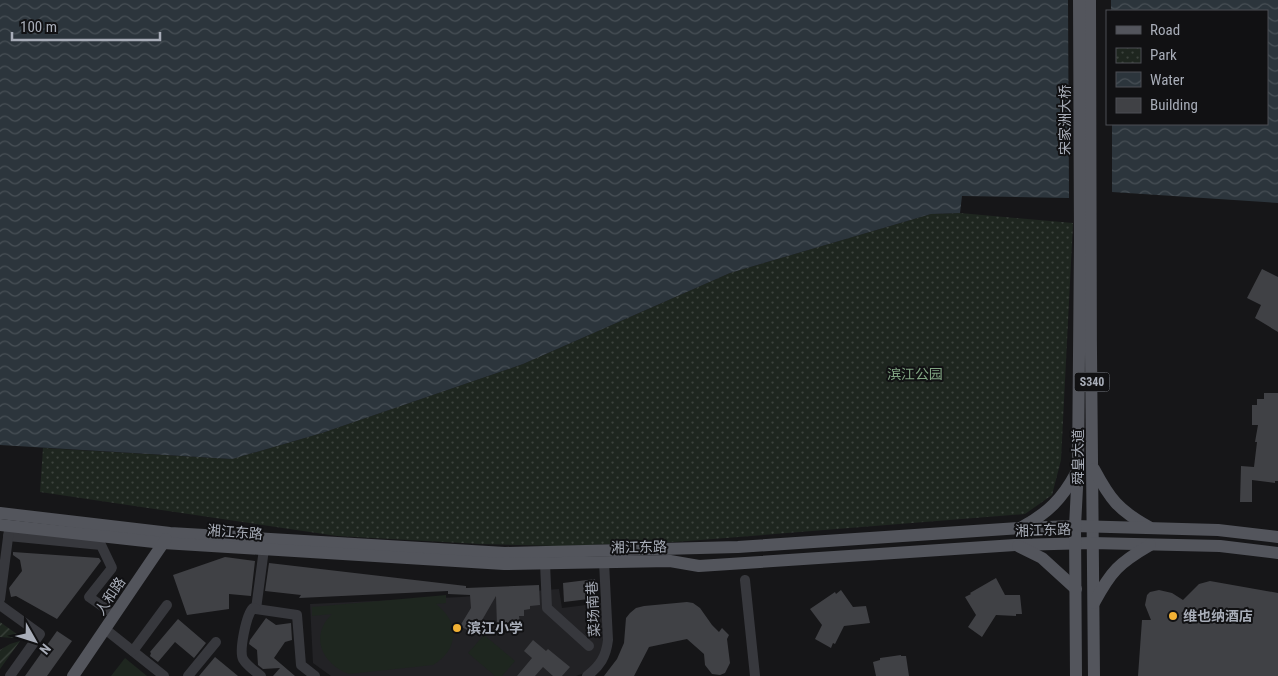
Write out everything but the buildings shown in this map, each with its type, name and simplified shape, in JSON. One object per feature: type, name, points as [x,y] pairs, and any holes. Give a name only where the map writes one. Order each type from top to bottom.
[{"type":"main road","name":"宋家洲大桥","points":[[1079,0],[1085,240]]},
{"type":"main road","name":"宋家洲大桥","points":[[1085,240],[1090,0]]},
{"type":"main road","name":"舜皇大道","points":[[1085,240],[1093,468],[1094,676]]},
{"type":"main road","name":"舜皇大道","points":[[1076,676],[1075,526],[1085,240]]},
{"type":"main road","points":[[1093,468],[1105,491],[1117,506],[1132,518],[1151,528]]},
{"type":"main road","points":[[1020,528],[1040,517],[1055,504],[1067,489],[1078,469]]},
{"type":"main road","name":"湘江东路","points":[[0,513],[167,538],[264,549],[504,564],[670,561],[700,566],[1015,545],[1092,543],[1220,546],[1278,553]]},
{"type":"main road","name":"湘江东路","points":[[6,529],[505,553],[738,547],[1075,526],[1218,530],[1278,537]]},
{"type":"main road","points":[[984,531],[985,547]]},
{"type":"main road","name":"人和路","points":[[74,676],[167,538]]},
{"type":"main road","points":[[1093,606],[1106,581],[1116,569],[1129,557],[1152,544]]},
{"type":"main road","points":[[1015,545],[1042,558],[1076,589]]},
{"type":"street","points":[[0,599],[6,529],[100,545],[112,568],[90,597],[114,616]]},
{"type":"street","points":[[256,609],[264,549]]},
{"type":"street","name":"菜场南巷","points":[[587,676],[603,661],[608,645],[604,562]]},
{"type":"street","points":[[545,563],[547,608],[589,646]]},
{"type":"street","points":[[745,580],[755,676]]},
{"type":"street","points":[[133,651],[167,605]]},
{"type":"street","points":[[0,606],[40,634],[10,676]]},
{"type":"street","points":[[261,676],[246,663],[241,654],[248,616],[253,608],[297,615],[301,665],[315,676]]},
{"type":"street","points":[[105,629],[164,676]]},
{"type":"street","points":[[188,676],[216,642]]},
{"type":"shaded area","name":"滨江小学","points":[[559,589],[562,608],[602,603],[604,648],[598,661],[587,672],[576,676],[331,676],[313,663],[310,604],[461,597]]},
{"type":"green space","name":"滨江公园","points":[[960,213],[1073,223],[1061,460],[1052,495],[1025,514],[675,542],[560,546],[480,544],[337,536],[40,492],[43,448],[232,459],[322,433],[523,364],[730,273],[931,214]]},
{"type":"green space","points":[[446,595],[446,603],[436,604],[449,619],[452,627],[452,644],[442,659],[433,665],[349,674],[332,664],[322,649],[321,631],[325,622],[332,614],[312,616],[312,607]]},
{"type":"green space","points":[[0,622],[21,637],[0,637]]},
{"type":"green space","points":[[484,635],[515,661],[502,676],[495,676],[468,653]]},
{"type":"green space","points":[[20,641],[0,669],[0,650]]},
{"type":"green space","points":[[125,658],[147,676],[111,676]]},
{"type":"water","points":[[0,0],[1068,0],[1069,198],[962,196],[960,213],[931,214],[730,273],[523,364],[322,433],[232,459],[0,445]]},
{"type":"water","points":[[1111,0],[1278,0],[1278,203],[1112,192],[1112,125],[1268,125],[1268,10],[1111,10]]},
{"type":"place","name":"维也纳酒店","points":[[1173,616]]},
{"type":"place","name":"滨江小学","points":[[457,628]]}]
